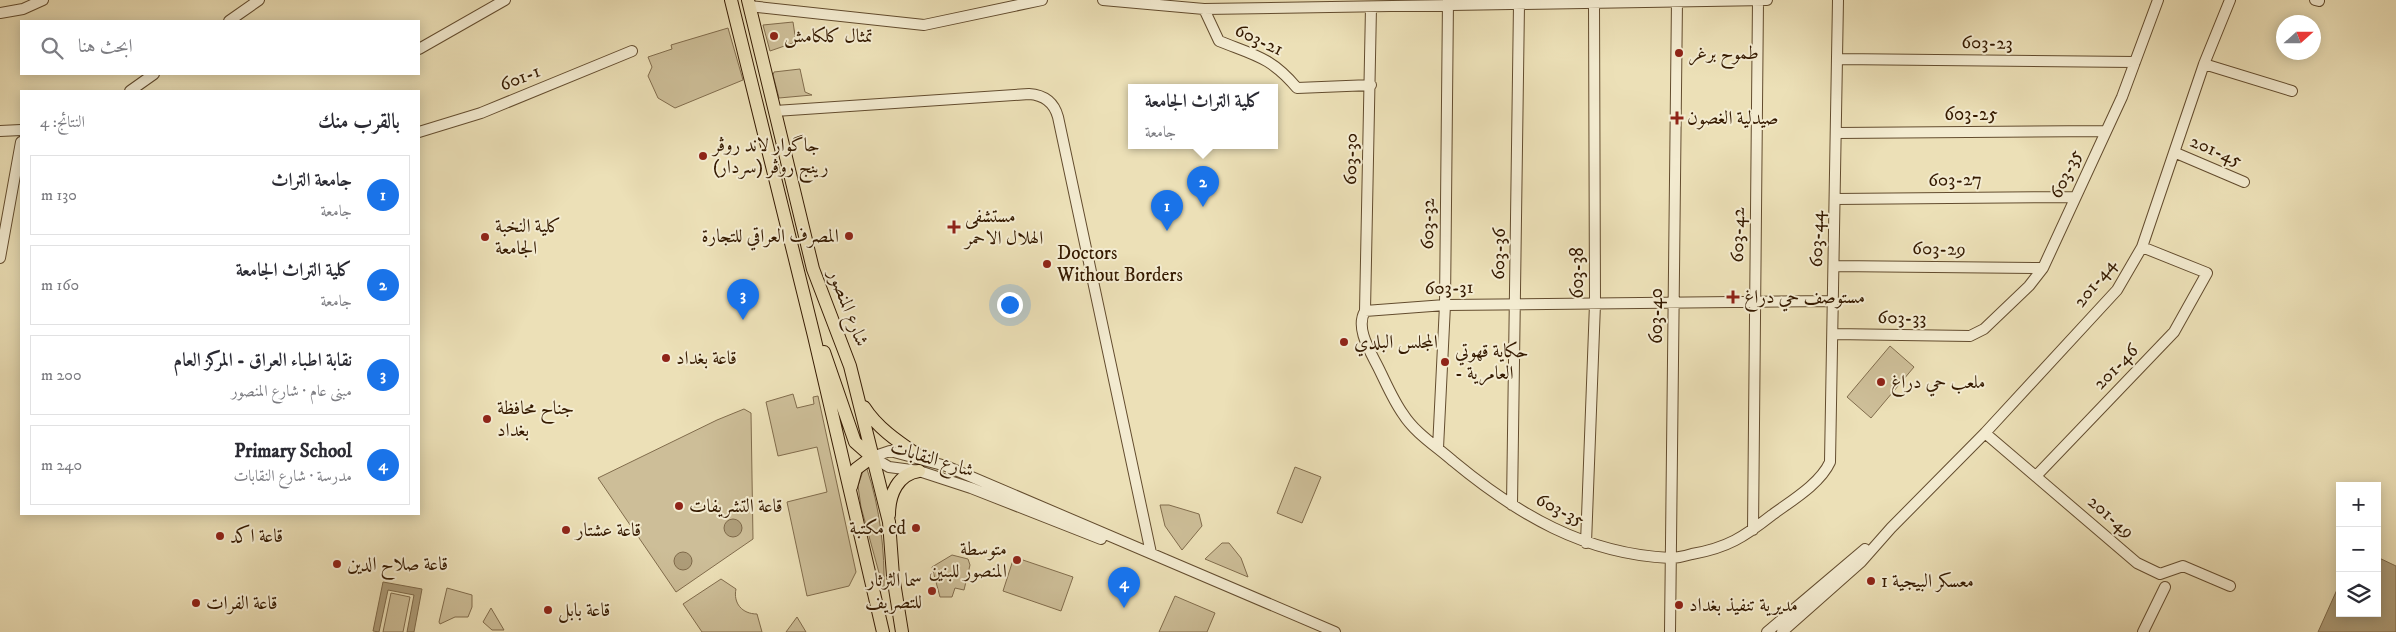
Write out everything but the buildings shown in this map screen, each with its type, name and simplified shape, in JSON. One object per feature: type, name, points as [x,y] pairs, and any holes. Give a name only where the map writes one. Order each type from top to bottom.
[{"type":"main road","name":"شارع المنصور","points":[[732,0],[883,632]]},
{"type":"main road","name":"شارع المنصور","points":[[748,3],[813,269],[840,337],[858,399],[889,522],[893,576],[902,632]]},
{"type":"main road","points":[[806,305],[834,377],[855,442],[872,457],[859,464],[854,472],[851,500]]},
{"type":"main road","points":[[858,399],[872,419],[896,441],[922,458]]},
{"type":"main road","points":[[889,522],[891,501],[896,486],[906,474],[919,471]]},
{"type":"street","points":[[0,13],[24,9],[43,0]]},
{"type":"street","points":[[230,20],[259,0]]},
{"type":"street","points":[[420,48],[505,0]]},
{"type":"street","points":[[748,3],[924,25],[1042,0]]},
{"type":"street","points":[[1103,0],[1204,9],[1371,7],[1448,3],[1519,4],[1767,0]]},
{"type":"street","name":"603-42","points":[[1753,530],[1758,0]]},
{"type":"street","name":"603-44","points":[[1822,475],[1830,462],[1831,453],[1838,0]]},
{"type":"street","name":"603-35","points":[[1970,336],[1984,329],[2023,292],[2043,268],[2136,62],[2158,0]]},
{"type":"street","name":"201-44","points":[[1782,632],[1860,562],[1985,433],[2117,290],[2142,247],[2176,153],[2204,64],[2230,0]]},
{"type":"street","name":"603-40","points":[[1670,632],[1676,1]]},
{"type":"street","name":"603-32","points":[[1438,448],[1444,305],[1448,3]]},
{"type":"street","name":"603-38","points":[[1586,543],[1595,304],[1594,3]]},
{"type":"street","name":"603-36","points":[[1512,505],[1519,4]]},
{"type":"street","name":"603-30","points":[[1365,311],[1371,84],[1371,7]]},
{"type":"street","name":"603-21","points":[[1204,9],[1219,41],[1268,60],[1283,72],[1297,88],[1371,84]]},
{"type":"street","name":"601-1","points":[[420,132],[481,113],[632,51]]},
{"type":"street","name":"603-23","points":[[1838,59],[2136,62]]},
{"type":"street","points":[[2204,64],[2292,91]]},
{"type":"street","points":[[131,90],[153,75]]},
{"type":"street","points":[[775,111],[1029,94],[1042,96],[1053,105],[1058,117],[1094,280],[1151,553]]},
{"type":"street","points":[[0,130],[20,130]]},
{"type":"street","name":"603-25","points":[[1836,133],[2105,131]]},
{"type":"street","points":[[0,258],[20,148]]},
{"type":"street","name":"201-45","points":[[2176,153],[2244,182]]},
{"type":"street","name":"603-27","points":[[1835,199],[2074,196]]},
{"type":"street","name":"201-46","points":[[2036,476],[2174,332],[2207,273],[2142,247]]},
{"type":"street","name":"603-29","points":[[1834,266],[2043,268]]},
{"type":"street","name":"603-31","points":[[1365,311],[1444,305],[1834,301]]},
{"type":"street","name":"603-35","points":[[1365,311],[1361,322],[1363,334],[1403,415],[1416,430],[1475,479],[1512,505],[1542,523],[1586,543],[1628,553],[1672,558],[1722,548],[1753,530],[1822,475]]},
{"type":"street","name":"603-33","points":[[1833,334],[1970,336]]},
{"type":"street","name":"201-49","points":[[1985,433],[2137,563],[2160,574],[2183,566],[2230,586]]},
{"type":"street","name":"شارع النقابات","points":[[872,457],[890,451],[922,458],[946,466],[1335,632]]},
{"type":"street","name":"شارع النقابات","points":[[872,457],[889,467],[919,471],[970,488],[1140,555],[1151,553]]},
{"type":"street","name":"201-44","points":[[1767,632],[1891,528]]},
{"type":"street","points":[[2143,632],[2165,587]]},
{"type":"shaded area","points":[[793,22],[796,42],[770,51],[763,25]]},
{"type":"shaded area","points":[[728,28],[743,80],[675,108],[658,98],[648,76],[652,67],[648,57],[672,49],[671,45]]},
{"type":"shaded area","points":[[800,69],[805,92],[812,95],[779,98],[773,75],[774,72]]},
{"type":"shaded area","name":"ملعب حي دراغ","points":[[1890,346],[1914,367],[1871,418],[1847,397]]},
{"type":"shaded area","points":[[793,394],[797,408],[814,404],[813,397],[818,396],[856,572],[849,586],[807,596],[787,502],[827,492],[817,447],[778,456],[766,402]]},
{"type":"shaded area","points":[[744,409],[751,413],[753,539],[676,592],[598,478],[717,420]]},
{"type":"shaded area","points":[[1295,467],[1321,477],[1302,523],[1277,513]]},
{"type":"shaded area","points":[[864,468],[867,469],[872,484],[878,514],[884,561],[884,591],[861,507],[858,486]]},
{"type":"shaded area","points":[[1160,505],[1169,505],[1199,514],[1202,526],[1182,550],[1165,526]]},
{"type":"shaded area","points":[[729,519],[737,519],[742,524],[740,535],[729,537],[724,532],[724,524]]},
{"type":"shaded area","points":[[1222,543],[1229,543],[1241,558],[1248,577],[1205,559]]},
{"type":"shaded area","points":[[679,552],[687,552],[692,557],[690,568],[679,570],[674,565],[674,557]]},
{"type":"shaded area","points":[[952,555],[968,559],[970,565],[964,590],[955,588],[952,597],[940,597],[932,567]]},
{"type":"shaded area","points":[[1014,557],[1073,577],[1061,611],[1003,591]]},
{"type":"shaded area","points":[[2381,559],[2396,566],[2396,632],[2318,632],[2336,592],[2336,617],[2381,617]]},
{"type":"shaded area","points":[[721,579],[736,589],[737,603],[743,610],[757,614],[762,632],[702,632],[683,604]]},
{"type":"shaded area","points":[[383,582],[422,589],[414,632],[407,632],[414,595],[388,590],[379,632],[373,631]]},
{"type":"shaded area","points":[[447,588],[472,595],[472,607],[468,617],[455,617],[440,624],[439,622]]},
{"type":"shaded area","points":[[391,593],[410,597],[403,632],[383,632]]},
{"type":"shaded area","points":[[1175,596],[1215,613],[1207,632],[1159,632]]},
{"type":"shaded area","points":[[491,608],[504,630],[492,630],[483,622]]},
{"type":"shaded area","points":[[797,617],[806,632],[786,632]]},
{"type":"place","name":"تمثال كلكامش","points":[[774,36]]},
{"type":"place","name":"طموح برغر","points":[[1679,53]]},
{"type":"place","name":"صيدلية الغصون","points":[[1677,118]]},
{"type":"place","name":"جاگوار لاند روڤر رينج روڤر (سردار)","points":[[703,156]]},
{"type":"place","name":"كلية التراث الجامعة","points":[[1203,207]]},
{"type":"place","name":"مستشفى الهلال الاحمر","points":[[954,227]]},
{"type":"place","name":"جامعة التراث","points":[[1167,231]]},
{"type":"place","name":"المصرف العراقي للتجارة","points":[[849,236]]},
{"type":"place","name":"كلية النخبة الجامعة","points":[[485,237]]},
{"type":"place","name":"Doctors Without Borders","points":[[1047,264]]},
{"type":"place","name":"مستوصف حي دراغ","points":[[1733,297]]},
{"type":"place","name":"نقابة اطباء العراق - المركز العام","points":[[743,320]]},
{"type":"place","name":"المجلس البلدي","points":[[1344,342]]},
{"type":"place","name":"قاعة بغداد","points":[[666,358]]},
{"type":"place","name":"حكاية قهوتي - العامرية","points":[[1445,362]]},
{"type":"place","name":"ملعب حي دراغ","points":[[1881,382]]},
{"type":"place","name":"جناح محافظة بغداد","points":[[487,419]]},
{"type":"place","name":"قاعة التشريفات","points":[[679,506]]},
{"type":"place","name":"مكتبة cd","points":[[916,528]]},
{"type":"place","name":"قاعة عشتار","points":[[566,530]]},
{"type":"place","name":"قاعة اكد","points":[[220,536]]},
{"type":"place","name":"متوسطة المنصور للبنين","points":[[1017,560]]},
{"type":"place","name":"قاعة صلاح الدين","points":[[337,564]]},
{"type":"place","name":"معسكر البيجية 1","points":[[1871,581]]},
{"type":"place","name":"سما الثرثار للتصريف","points":[[932,591]]},
{"type":"place","name":"قاعة الفرات","points":[[196,603]]},
{"type":"place","name":"مديرية تنفيذ بغداد","points":[[1679,605]]},
{"type":"place","name":"Primary School","points":[[1124,608]]},
{"type":"place","name":"قاعة بابل","points":[[548,610]]}]
